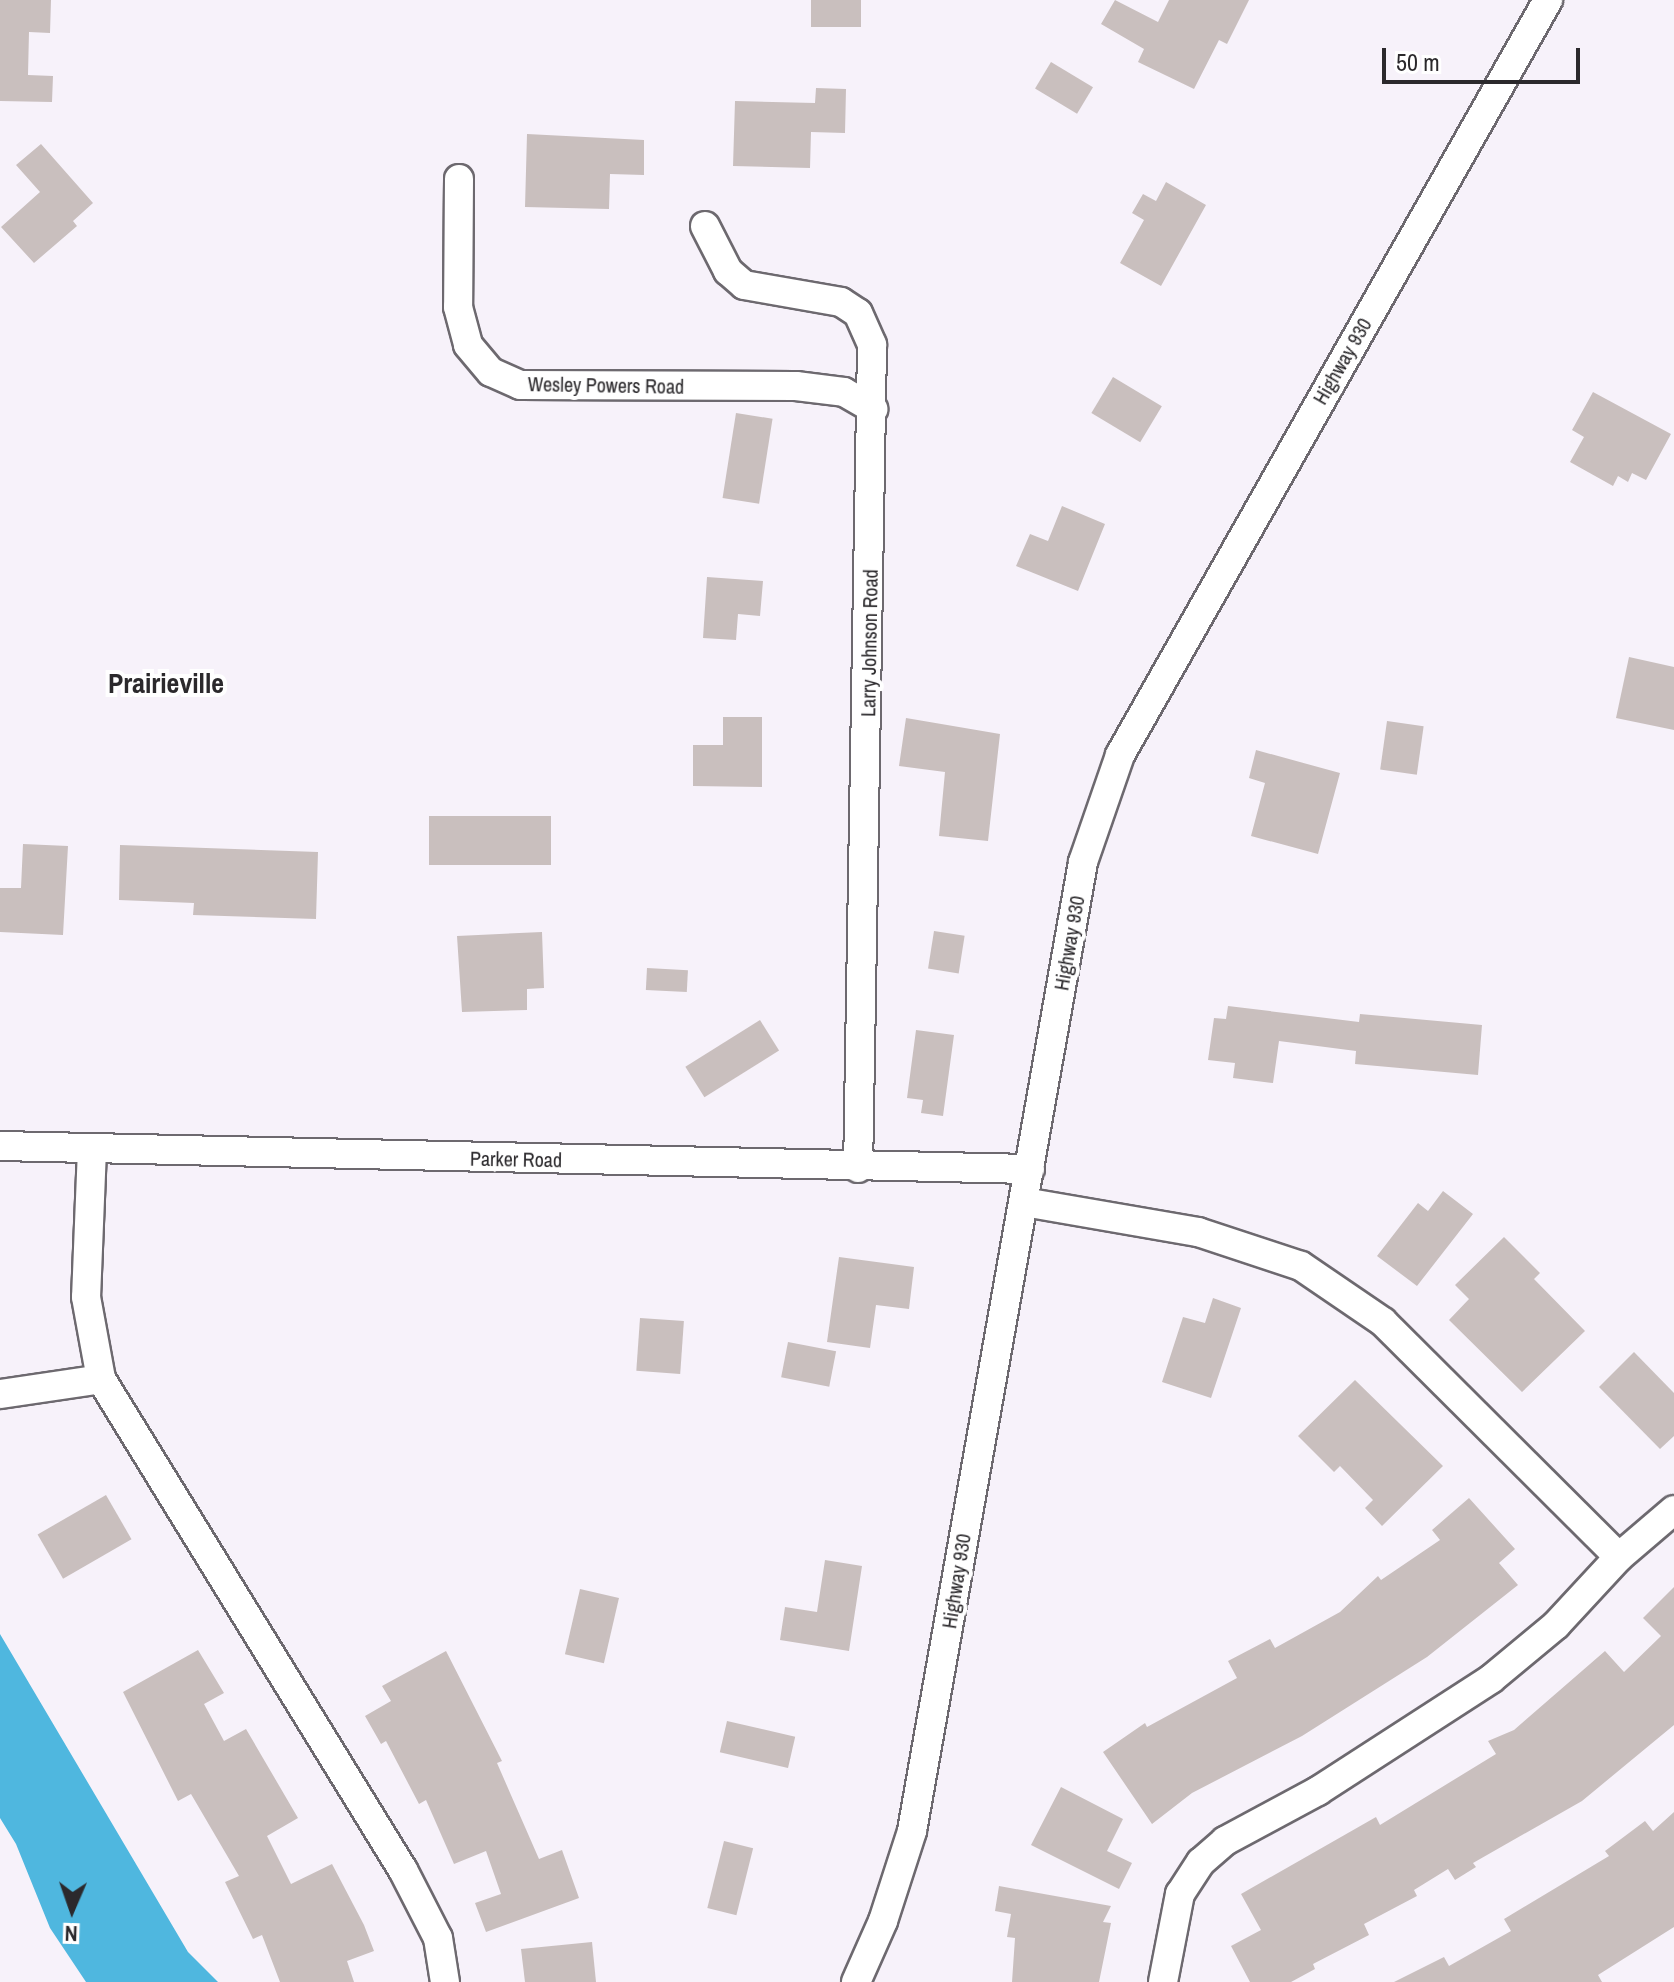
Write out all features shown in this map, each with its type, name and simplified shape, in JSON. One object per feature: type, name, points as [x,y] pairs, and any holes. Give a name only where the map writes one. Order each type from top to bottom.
[{"type":"street","name":"Highway 930","points":[[856,1982],[883,1921],[912,1831],[1083,862],[1131,730],[1548,0]]},
{"type":"street","name":"Wesley Powers Road","points":[[459,179],[458,307],[468,345],[491,372],[520,385],[796,386],[844,392],[874,409]]},
{"type":"street","name":"Larry Johnson Road","points":[[705,226],[728,271],[744,285],[823,296],[858,313],[872,345],[874,409],[858,1168]]},
{"type":"street","name":"Parker Road","points":[[0,1146],[858,1168],[1030,1169]]},
{"type":"street","points":[[92,1149],[86,1297],[101,1379],[403,1870],[438,1938],[445,1982]]},
{"type":"street","points":[[1024,1202],[1198,1232],[1301,1266],[1383,1322],[1619,1557]]},
{"type":"street","points":[[0,1394],[101,1379]]},
{"type":"street","points":[[1163,1982],[1180,1894],[1201,1862],[1225,1841],[1318,1791],[1491,1679],[1594,1589],[1619,1557],[1674,1510]]},
{"type":"water","points":[[0,1634],[188,1952],[218,1982],[86,1982],[50,1928],[16,1844],[0,1818]]},
{"type":"building","points":[[0,0],[51,0],[50,33],[29,32],[28,75],[53,76],[52,102],[0,101]]},
{"type":"building","points":[[811,0],[861,0],[861,27],[811,27]]},
{"type":"building","points":[[1115,0],[1158,22],[1169,0],[1249,0],[1227,44],[1219,40],[1194,89],[1138,62],[1144,49],[1101,24]]},
{"type":"building","points":[[1051,62],[1093,87],[1077,114],[1035,89]]},
{"type":"building","points":[[816,88],[846,89],[845,133],[811,132],[810,168],[733,166],[735,101],[815,103]]},
{"type":"building","points":[[527,134],[644,140],[644,175],[610,174],[609,209],[525,207]]},
{"type":"building","points":[[41,144],[93,203],[73,221],[77,226],[34,263],[1,227],[40,192],[16,165]]},
{"type":"building","points":[[1166,182],[1206,205],[1161,286],[1120,263],[1144,220],[1132,213],[1143,194],[1156,201]]},
{"type":"building","points":[[1113,377],[1162,406],[1140,442],[1091,413]]},
{"type":"building","points":[[1593,392],[1671,434],[1646,480],[1632,473],[1628,482],[1618,476],[1613,486],[1570,462],[1584,437],[1572,430]]},
{"type":"building","points":[[736,413],[773,419],[759,504],[723,498]]},
{"type":"building","points":[[1062,506],[1105,524],[1078,591],[1016,566],[1030,534],[1048,541]]},
{"type":"building","points":[[707,577],[763,581],[760,616],[738,614],[736,640],[703,638]]},
{"type":"building","points":[[1629,657],[1674,667],[1674,730],[1616,718]]},
{"type":"building","points":[[723,717],[762,717],[762,787],[693,786],[693,745],[723,745]]},
{"type":"building","points":[[906,718],[1000,734],[988,841],[939,836],[945,772],[899,766]]},
{"type":"building","points":[[1387,721],[1424,726],[1417,775],[1380,770]]},
{"type":"building","points":[[1256,750],[1340,773],[1318,854],[1251,836],[1265,783],[1249,778]]},
{"type":"building","points":[[429,816],[551,816],[551,865],[429,865]]},
{"type":"building","points":[[23,844],[68,846],[63,935],[0,932],[0,888],[21,888]]},
{"type":"building","points":[[120,845],[318,852],[316,919],[193,915],[194,903],[119,900]]},
{"type":"building","points":[[934,931],[965,936],[959,973],[928,969]]},
{"type":"building","points":[[542,932],[544,988],[527,989],[527,1010],[462,1012],[457,936]]},
{"type":"building","points":[[647,968],[688,970],[687,992],[646,990]]},
{"type":"building","points":[[1228,1006],[1359,1022],[1360,1014],[1482,1025],[1478,1075],[1355,1064],[1356,1051],[1279,1041],[1273,1083],[1233,1078],[1235,1063],[1208,1060],[1214,1018],[1226,1019]]},
{"type":"building","points":[[760,1020],[779,1051],[704,1097],[685,1067]]},
{"type":"building","points":[[916,1030],[954,1035],[943,1116],[921,1113],[923,1100],[907,1098]]},
{"type":"building","points":[[1443,1191],[1473,1214],[1417,1286],[1377,1256],[1418,1203],[1428,1211]]},
{"type":"building","points":[[1504,1237],[1540,1273],[1534,1279],[1585,1331],[1522,1392],[1449,1320],[1469,1299],[1455,1285]]},
{"type":"building","points":[[839,1257],[914,1267],[909,1309],[876,1305],[870,1348],[827,1342]]},
{"type":"building","points":[[1213,1298],[1241,1308],[1211,1398],[1162,1382],[1183,1317],[1205,1323]]},
{"type":"building","points":[[640,1318],[684,1321],[680,1374],[636,1371]]},
{"type":"building","points":[[788,1342],[836,1351],[829,1387],[781,1377]]},
{"type":"building","points":[[1634,1352],[1674,1393],[1674,1436],[1660,1449],[1599,1387]]},
{"type":"building","points":[[1355,1380],[1443,1466],[1382,1526],[1365,1508],[1373,1500],[1340,1466],[1334,1472],[1298,1436]]},
{"type":"building","points":[[106,1495],[132,1539],[63,1579],[38,1534]]},
{"type":"building","points":[[1469,1498],[1515,1549],[1499,1563],[1518,1585],[1427,1657],[1302,1736],[1192,1793],[1152,1824],[1103,1752],[1145,1723],[1147,1727],[1237,1678],[1228,1661],[1270,1639],[1275,1648],[1340,1612],[1378,1576],[1381,1580],[1440,1540],[1432,1530]]},
{"type":"building","points":[[825,1560],[862,1566],[849,1651],[780,1640],[785,1607],[817,1612]]},
{"type":"building","points":[[1674,1587],[1674,1725],[1582,1801],[1473,1863],[1476,1867],[1455,1880],[1448,1869],[1414,1890],[1417,1896],[1364,1924],[1369,1935],[1313,1964],[1315,1969],[1291,1982],[1250,1982],[1231,1946],[1261,1930],[1241,1894],[1376,1817],[1380,1825],[1496,1754],[1488,1741],[1514,1730],[1605,1651],[1624,1672],[1661,1636],[1643,1618]]},
{"type":"building","points":[[580,1589],[619,1598],[604,1663],[565,1654]]},
{"type":"building","points":[[198,1650],[224,1693],[204,1704],[224,1741],[246,1729],[298,1818],[267,1836],[291,1884],[332,1864],[364,1925],[374,1951],[347,1961],[354,1982],[280,1982],[262,1935],[253,1939],[225,1882],[239,1876],[191,1794],[178,1801],[123,1692]]},
{"type":"building","points":[[446,1651],[502,1761],[497,1763],[539,1859],[562,1850],[579,1898],[486,1932],[475,1903],[501,1894],[486,1851],[454,1864],[426,1800],[419,1804],[386,1741],[381,1744],[365,1716],[391,1701],[382,1686]]},
{"type":"building","points":[[727,1721],[795,1737],[788,1768],[720,1752]]},
{"type":"building","points":[[1061,1787],[1123,1819],[1107,1851],[1132,1863],[1119,1889],[1031,1845]]},
{"type":"building","points":[[1674,1812],[1674,1927],[1598,1975],[1602,1982],[1394,1982],[1444,1957],[1449,1966],[1511,1931],[1504,1919],[1609,1856],[1605,1851],[1645,1821],[1653,1831]]},
{"type":"building","points":[[724,1841],[753,1848],[736,1915],[707,1908]]},
{"type":"building","points":[[999,1886],[1111,1906],[1103,1922],[1111,1923],[1099,1982],[1012,1982],[1015,1938],[1007,1937],[1011,1914],[995,1911]]},
{"type":"building","points":[[592,1942],[596,1982],[525,1982],[521,1949]]},
{"type":"district","name":"Prairieville","points":[[166,683]]}]
